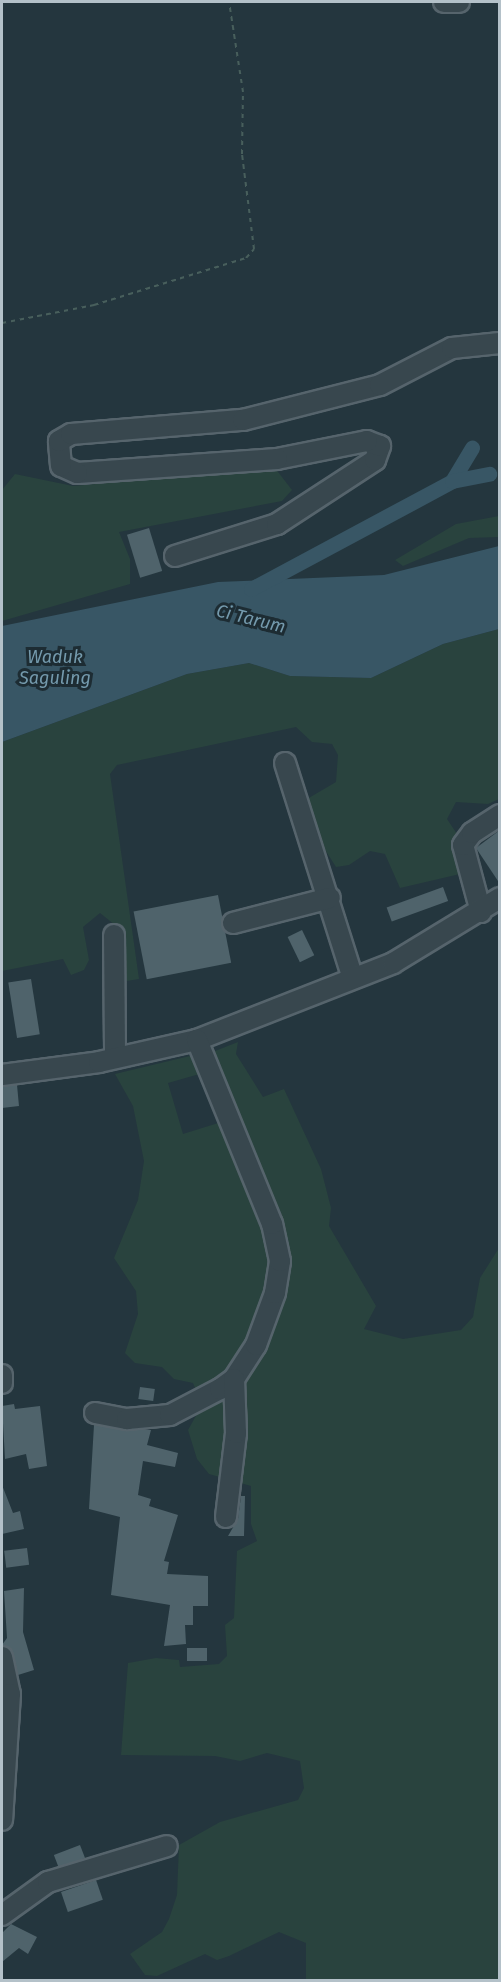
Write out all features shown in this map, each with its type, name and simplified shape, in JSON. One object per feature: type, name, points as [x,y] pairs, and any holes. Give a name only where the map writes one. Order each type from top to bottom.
[{"type":"street","points":[[444,2],[459,2]]},
{"type":"street","points":[[176,556],[277,524],[375,460],[380,446],[367,441],[277,459],[77,473],[61,466],[59,441],[71,434],[243,420],[380,385],[452,348],[500,343]]},
{"type":"street","points":[[285,763],[330,898],[353,979]]},
{"type":"street","points":[[481,912],[463,845],[472,833],[500,815]]},
{"type":"street","points":[[233,923],[330,898]]},
{"type":"street","points":[[2,1075],[115,1058],[197,1040],[353,979],[428,946],[500,898]]},
{"type":"street","points":[[114,935],[115,1058]]},
{"type":"street","points":[[197,1040],[272,1224],[280,1261],[266,1319],[234,1378],[236,1433],[226,1517]]},
{"type":"street","points":[[2,1375],[2,1383]]},
{"type":"street","points":[[95,1413],[127,1419],[170,1415],[234,1378]]},
{"type":"street","points":[[2,1657],[10,1694],[2,1820]]},
{"type":"street","points":[[2,1916],[48,1882],[167,1846]]},
{"type":"path","points":[[2,323],[94,305],[246,258],[254,249],[242,154],[243,92],[229,2]]},
{"type":"green space","points":[[275,468],[292,490],[282,501],[119,532],[130,559],[130,584],[2,621],[2,490],[15,474],[73,486]]},
{"type":"green space","points":[[499,516],[499,537],[469,538],[403,566],[395,560],[456,524]]},
{"type":"green space","points":[[499,629],[499,799],[488,804],[456,802],[447,819],[461,840],[460,874],[400,888],[385,854],[370,851],[349,865],[336,867],[317,837],[307,799],[336,782],[338,755],[332,744],[312,742],[296,727],[117,765],[110,774],[139,979],[120,982],[115,925],[100,913],[83,927],[89,960],[84,970],[71,975],[63,959],[2,971],[2,742],[187,674],[249,663],[290,676],[371,678],[443,644]]},
{"type":"green space","points":[[238,1042],[236,1054],[263,1097],[284,1089],[321,1169],[331,1208],[329,1226],[376,1306],[364,1329],[403,1339],[461,1330],[473,1317],[480,1278],[499,1248],[499,1980],[306,1980],[306,1943],[279,1932],[229,1956],[217,1960],[205,1954],[157,1976],[145,1975],[130,1954],[162,1932],[169,1919],[177,1895],[179,1845],[220,1822],[298,1800],[304,1788],[300,1761],[267,1753],[240,1761],[215,1756],[121,1755],[128,1663],[156,1658],[179,1660],[180,1667],[219,1664],[227,1656],[225,1625],[234,1618],[237,1551],[257,1541],[251,1524],[251,1486],[209,1474],[197,1459],[188,1430],[202,1405],[193,1383],[174,1379],[162,1367],[135,1363],[125,1353],[138,1314],[136,1291],[114,1258],[138,1200],[144,1161],[133,1106],[115,1074],[198,1054],[203,1073],[168,1083],[183,1134],[231,1119],[210,1053]]},
{"type":"water","name":"Waduk Saguling","points":[[499,546],[499,629],[443,644],[371,678],[290,676],[249,663],[187,674],[2,742],[2,626],[218,582],[384,575]]},
{"type":"building","points":[[149,528],[162,571],[140,578],[127,535]]},
{"type":"building","points":[[500,830],[500,884],[476,848]]},
{"type":"building","points":[[443,887],[448,901],[392,922],[387,908]]},
{"type":"building","points":[[218,895],[231,963],[147,979],[134,911]]},
{"type":"building","points":[[302,930],[314,955],[300,962],[288,937]]},
{"type":"building","points":[[31,979],[40,1034],[17,1038],[8,983]]},
{"type":"building","points":[[17,1085],[19,1106],[2,1108],[2,1087]]},
{"type":"building","points":[[140,1387],[155,1389],[153,1401],[138,1399]]},
{"type":"building","points":[[14,1404],[15,1409],[40,1406],[47,1466],[29,1469],[26,1454],[5,1459],[2,1406]]},
{"type":"building","points":[[94,1425],[151,1430],[147,1445],[178,1453],[175,1467],[143,1461],[138,1495],[151,1499],[149,1506],[178,1515],[164,1561],[169,1562],[167,1574],[208,1576],[208,1606],[193,1606],[193,1625],[185,1625],[186,1644],[164,1646],[170,1605],[111,1595],[120,1517],[89,1509]]},
{"type":"building","points":[[2,1485],[13,1513],[20,1511],[24,1529],[2,1534]]},
{"type":"building","points":[[241,1496],[245,1496],[244,1536],[228,1536],[238,1519]]},
{"type":"building","points":[[27,1548],[29,1565],[6,1568],[4,1551]]},
{"type":"building","points":[[24,1588],[23,1632],[34,1670],[18,1675],[11,1649],[2,1645],[7,1638],[4,1591]]},
{"type":"building","points":[[187,1648],[207,1648],[207,1661],[187,1661]]},
{"type":"building","points":[[80,1845],[85,1858],[59,1868],[54,1855]]},
{"type":"building","points":[[96,1880],[103,1900],[68,1912],[61,1892]]},
{"type":"building","points":[[11,1924],[37,1937],[28,1954],[19,1948],[2,1962],[2,1933]]},
{"type":"waterway","points":[[452,481],[472,448]]},
{"type":"waterway","points":[[251,589],[452,481],[489,474]]},
{"type":"water label","name":"Ci Tarum","points":[[251,619]]}]
